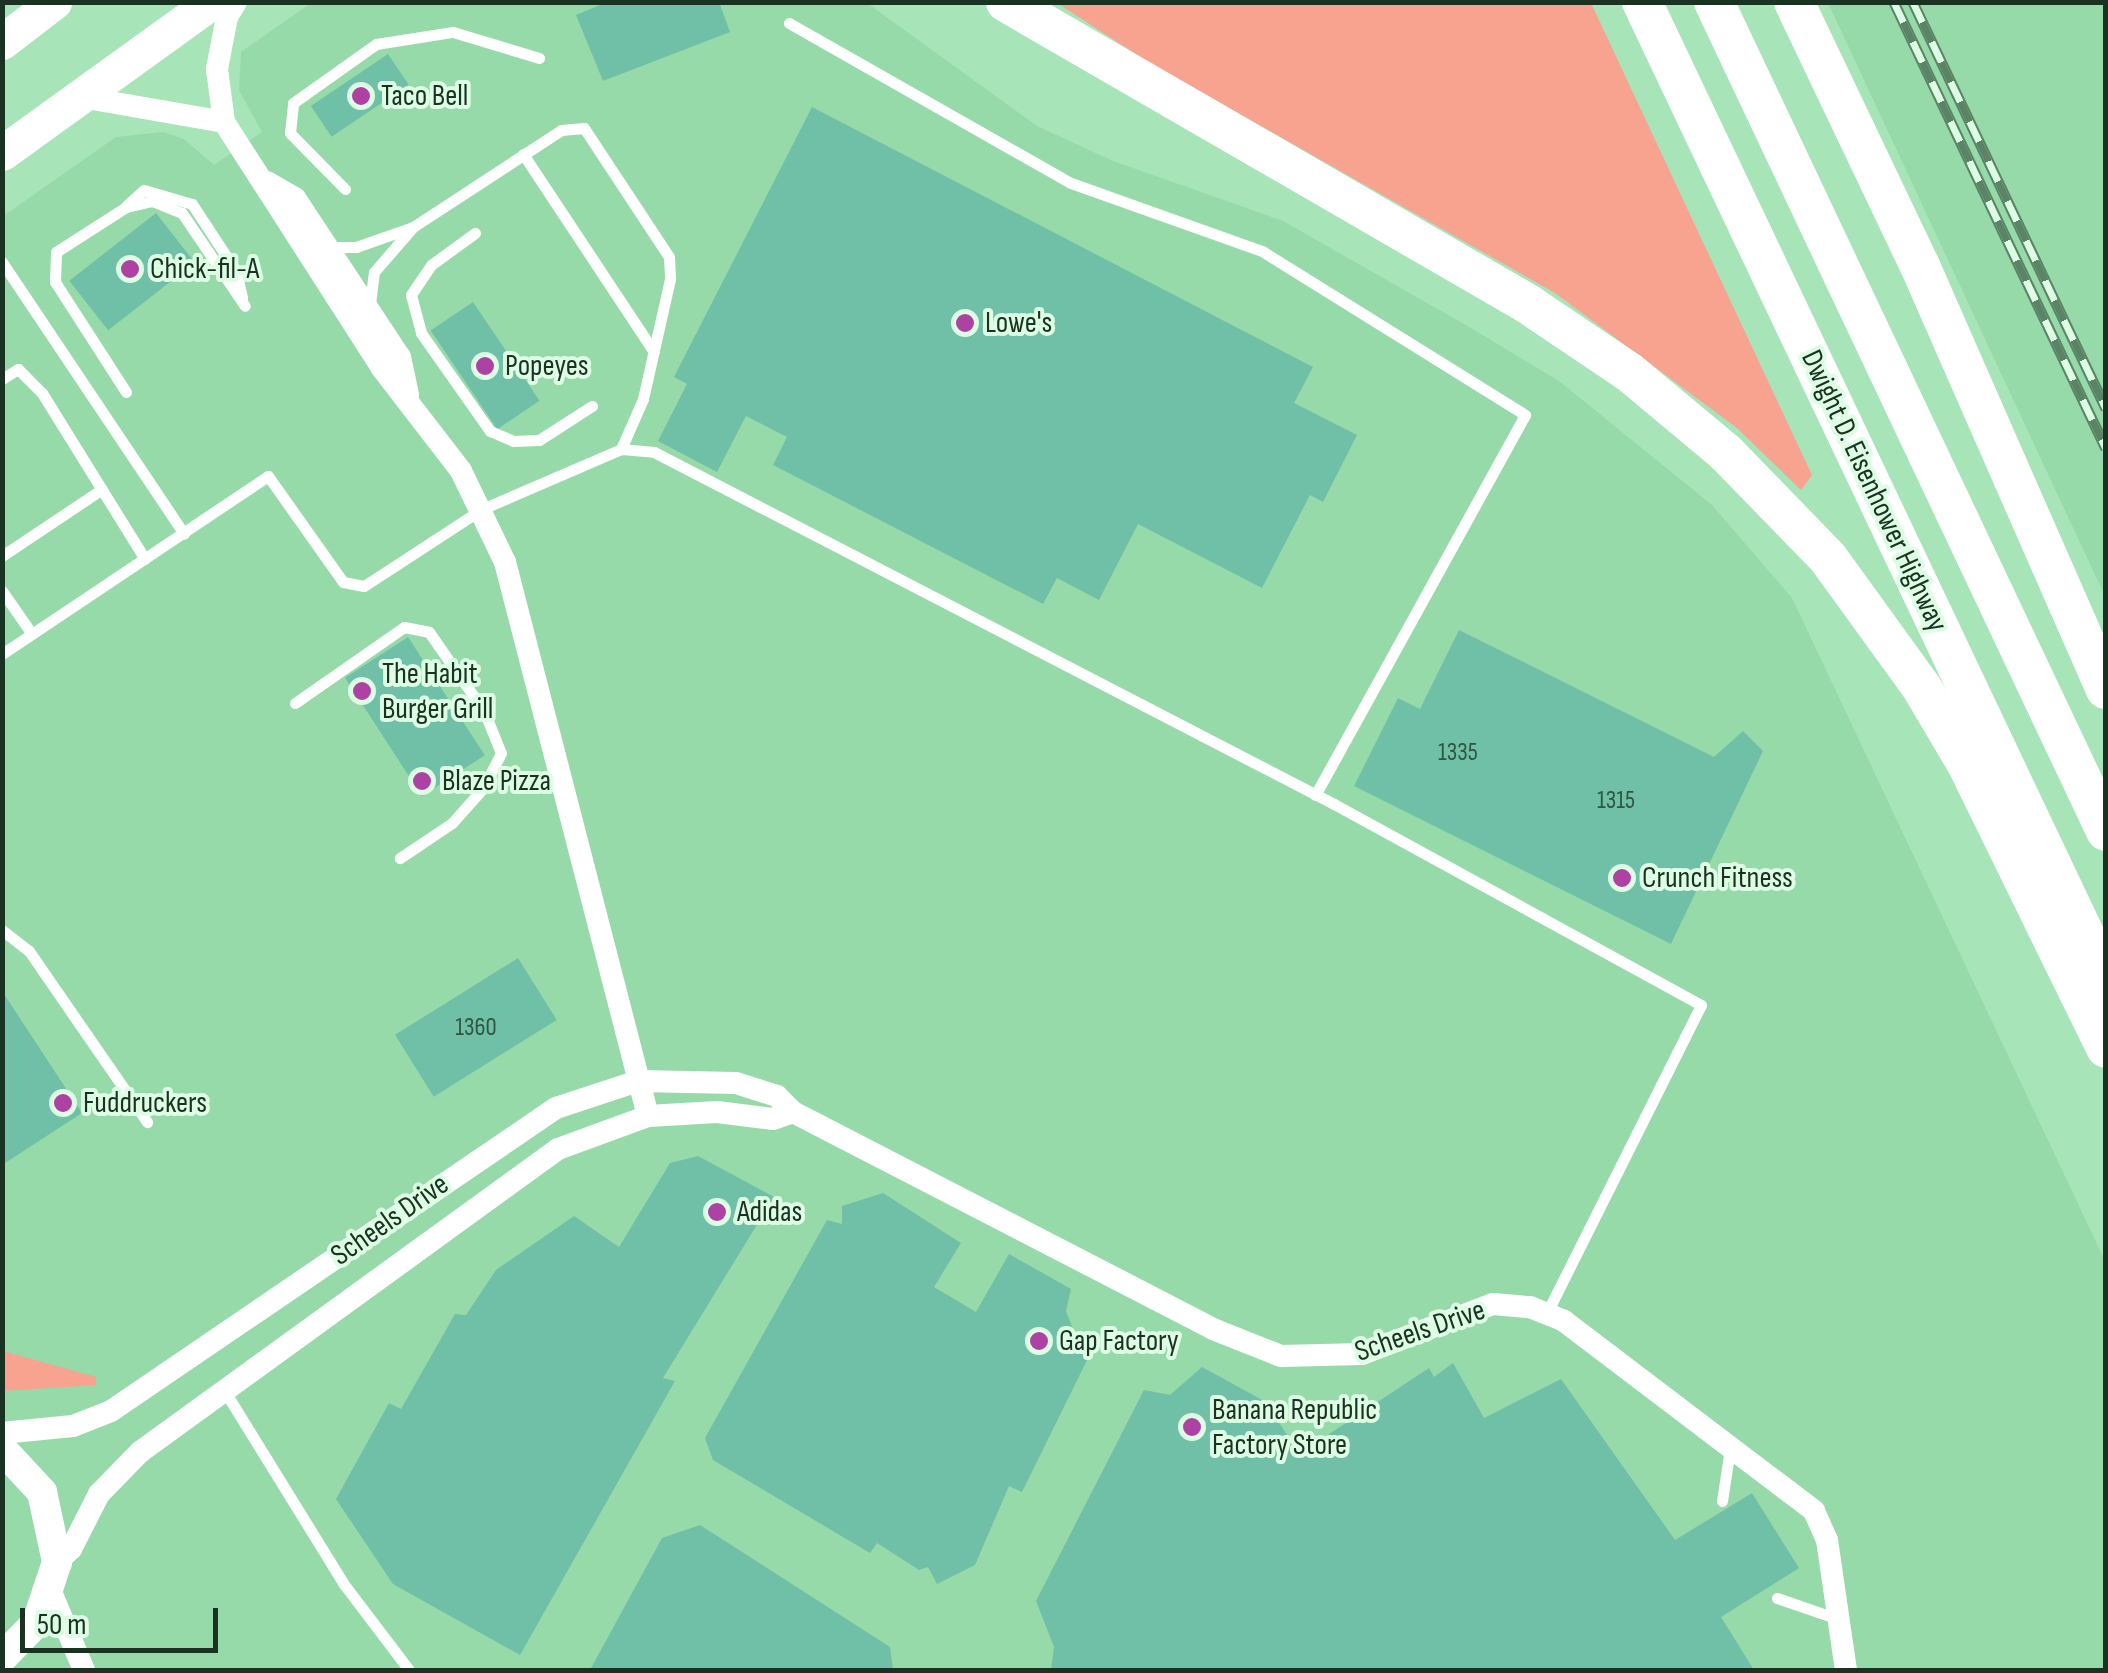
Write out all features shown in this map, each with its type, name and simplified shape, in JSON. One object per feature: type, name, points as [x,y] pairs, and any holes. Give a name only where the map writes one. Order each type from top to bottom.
[{"type":"highway","points":[[1006,2],[1528,304],[1629,372],[1725,452],[1828,558],[1922,688],[1983,796],[2106,1048]]},
{"type":"highway","name":"Dwight D. Eisenhower Highway","points":[[1642,2],[2106,980]]},
{"type":"highway","name":"Dwight D. Eisenhower Highway","points":[[1714,2],[2106,832]]},
{"type":"highway","points":[[1794,2],[1920,266],[2106,689]]},
{"type":"main road","points":[[2,42],[54,2]]},
{"type":"main road","points":[[2,152],[211,2]]},
{"type":"street","points":[[236,2],[226,17],[217,68],[224,122],[267,182],[276,210],[381,367],[408,395],[482,509],[505,562],[648,1116]]},
{"type":"street","points":[[81,97],[224,122]]},
{"type":"street","points":[[267,182],[294,198],[371,313],[400,357],[408,395]]},
{"type":"street","name":"Scheels Drive","points":[[2,1434],[62,1428],[111,1411],[519,1129],[556,1108],[638,1081],[736,1083],[778,1096],[793,1112],[1213,1329],[1281,1356],[1362,1354],[1493,1304],[1547,1312],[1731,1444],[1814,1511],[1827,1540],[1846,1670]]},
{"type":"street","name":"Scheels Drive","points":[[57,1562],[119,1470],[223,1389],[558,1148],[648,1116],[717,1112],[773,1119],[793,1112]]},
{"type":"street","points":[[2,1448],[42,1492],[57,1562],[51,1592],[37,1622],[2,1658]]},
{"type":"street","points":[[51,1592],[84,1670]]},
{"type":"lane","points":[[790,23],[1071,183],[1262,251],[1524,415],[1316,795]]},
{"type":"lane","points":[[346,188],[290,134],[293,103],[376,44],[453,32],[538,58]]},
{"type":"lane","points":[[327,247],[356,248],[413,227],[523,154],[573,126],[584,128],[669,257],[643,399],[620,448]]},
{"type":"lane","points":[[523,154],[654,352]]},
{"type":"lane","points":[[126,392],[54,282],[56,252],[126,207],[152,201],[182,213],[244,306]]},
{"type":"lane","points":[[371,313],[374,272],[413,227]]},
{"type":"lane","points":[[475,233],[431,265],[411,296],[422,333],[490,432],[513,441],[539,440],[592,406]]},
{"type":"lane","points":[[2,262],[184,534]]},
{"type":"lane","points":[[2,380],[18,369],[42,393],[146,559]]},
{"type":"lane","points":[[2,654],[268,476],[343,582],[364,586],[482,509],[620,448],[654,452],[1316,795],[1702,1005],[1547,1312]]},
{"type":"lane","points":[[2,556],[102,488]]},
{"type":"lane","points":[[2,591],[32,634]]},
{"type":"lane","points":[[296,703],[404,627],[429,632],[484,710],[501,753],[484,787],[452,823],[400,858]]},
{"type":"lane","points":[[2,930],[28,951],[147,1122]]},
{"type":"lane","points":[[223,1389],[343,1584],[409,1670]]},
{"type":"lane","points":[[1722,1500],[1731,1444]]},
{"type":"lane","points":[[1777,1598],[1838,1619]]},
{"type":"shaded area","points":[[311,3],[867,3],[1037,126],[1113,161],[1283,221],[1471,328],[1559,381],[1712,505],[1792,598],[2105,1261],[2105,1670],[3,1670],[2,217],[116,137],[163,132],[184,139],[214,165],[262,132],[239,90],[241,52]]},
{"type":"shaded area","points":[[1057,3],[1591,3],[1812,475],[1801,490],[1737,428],[1555,293],[1145,60]]},
{"type":"shaded area","points":[[1828,3],[2105,3],[2105,596]]},
{"type":"shaded area","points":[[3,1351],[96,1377],[96,1385],[3,1391]]},
{"type":"building","points":[[607,2],[719,2],[730,32],[603,81],[576,15]]},
{"type":"building","name":"Taco Bell","points":[[388,54],[409,85],[332,137],[311,106]]},
{"type":"building","name":"Lowe's","points":[[812,107],[1313,367],[1294,403],[1357,435],[1323,502],[1310,495],[1262,588],[1138,524],[1099,600],[1057,578],[1043,604],[773,465],[787,437],[746,416],[717,472],[658,441],[687,384],[674,377]]},
{"type":"building","name":"Chick-fil-A","points":[[156,213],[195,263],[108,330],[69,281]]},
{"type":"building","name":"Popeyes","points":[[473,302],[540,401],[497,429],[431,331]]},
{"type":"building","points":[[1459,630],[1714,757],[1743,731],[1763,751],[1671,944],[1354,786],[1398,698],[1420,709]]},
{"type":"building","points":[[408,637],[485,755],[422,796],[345,678]]},
{"type":"building","points":[[518,958],[557,1020],[434,1097],[395,1035]]},
{"type":"building","points":[[2,991],[82,1113],[2,1165]]},
{"type":"building","points":[[698,1156],[774,1197],[663,1378],[675,1381],[520,1655],[393,1584],[336,1499],[389,1403],[401,1409],[455,1314],[466,1315],[496,1270],[574,1216],[619,1247],[670,1163]]},
{"type":"building","points":[[883,1193],[961,1243],[934,1287],[976,1312],[1009,1254],[1071,1289],[1066,1311],[1074,1332],[1093,1348],[1022,1492],[1009,1486],[975,1565],[937,1584],[928,1567],[919,1570],[877,1543],[870,1553],[713,1460],[705,1438],[827,1220],[842,1224],[842,1206]]},
{"type":"building","points":[[1453,1363],[1484,1418],[1561,1379],[1675,1540],[1752,1493],[1799,1568],[1721,1617],[1754,1670],[1051,1670],[1054,1647],[1036,1601],[1144,1390],[1170,1395],[1202,1367],[1266,1402],[1299,1454],[1429,1368],[1434,1377]]},
{"type":"building","points":[[700,1525],[890,1647],[893,1670],[590,1670],[662,1538]]},
{"type":"railway","points":[[1894,2],[2106,448]]},
{"type":"railway","points":[[1913,2],[2106,408]]},
{"type":"place","name":"Taco Bell","points":[[361,96]]},
{"type":"place","name":"Chick-fil-A","points":[[130,269]]},
{"type":"place","name":"Lowe's","points":[[965,323]]},
{"type":"place","name":"Popeyes","points":[[485,366]]},
{"type":"place","name":"The Habit Burger Grill","points":[[362,691]]},
{"type":"place","name":"Blaze Pizza","points":[[422,781]]},
{"type":"place","name":"Crunch Fitness","points":[[1622,878]]},
{"type":"place","name":"Fuddruckers","points":[[63,1103]]},
{"type":"place","name":"Adidas","points":[[717,1212]]},
{"type":"place","name":"Gap Factory","points":[[1039,1341]]},
{"type":"place","name":"Banana Republic Factory Store","points":[[1192,1427]]}]
